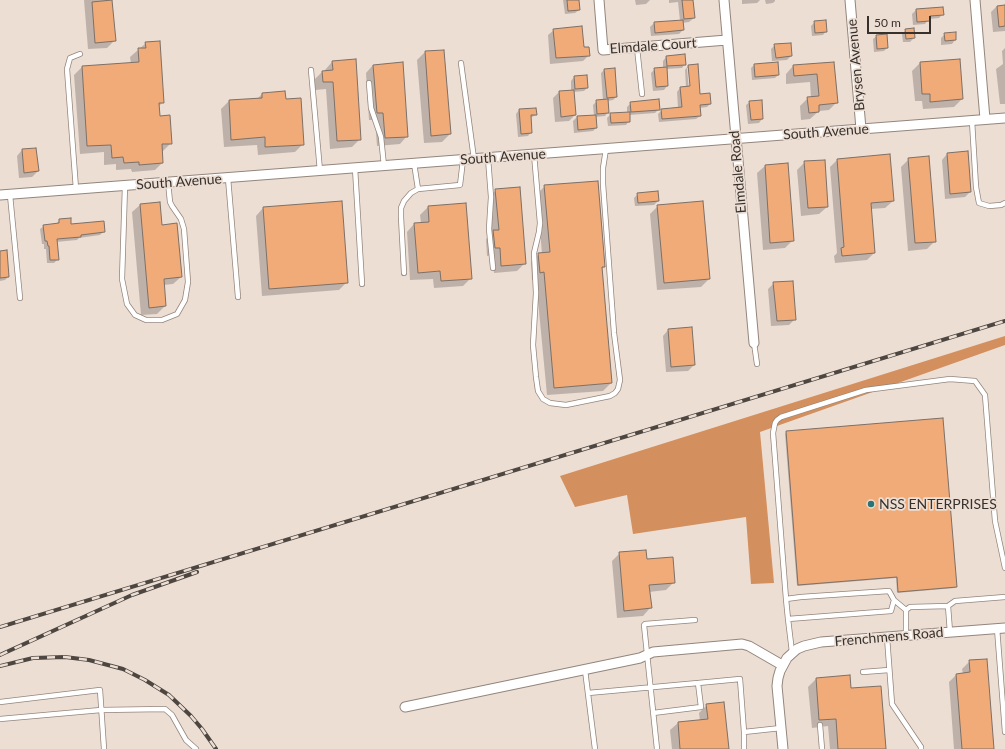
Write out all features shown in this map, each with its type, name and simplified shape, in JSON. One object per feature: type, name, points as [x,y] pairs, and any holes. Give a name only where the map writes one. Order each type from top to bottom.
[{"type":"street","name":"Elmdale Court","points":[[599,0],[603,50],[727,40]]},
{"type":"street","name":"Elmdale Road","points":[[724,0],[754,343]]},
{"type":"street","name":"Brysen Avenue","points":[[850,0],[861,129]]},
{"type":"street","points":[[975,0],[985,120]]},
{"type":"street","name":"South Avenue","points":[[0,195],[1005,118]]},
{"type":"street","name":"Frenchmens Road","points":[[782,665],[792,652],[804,646],[816,643],[1001,628]]},
{"type":"street","points":[[405,707],[640,658],[653,652],[742,644],[749,646],[782,665],[778,678],[778,686],[783,749]]},
{"type":"lane","points":[[637,48],[642,94]]},
{"type":"lane","points":[[76,189],[67,69],[70,58],[80,54]]},
{"type":"lane","points":[[461,63],[474,159]]},
{"type":"lane","points":[[311,70],[320,171]]},
{"type":"lane","points":[[369,83],[371,108],[381,136],[384,166]]},
{"type":"lane","points":[[972,120],[976,187],[979,203],[989,206],[1005,203]]},
{"type":"lane","points":[[534,154],[540,223],[534,253],[536,293],[533,344],[536,377],[538,391],[543,399],[550,403],[566,405],[610,396],[615,393],[620,380],[614,333],[603,184],[606,149]]},
{"type":"lane","points":[[488,158],[491,202],[489,229],[493,268]]},
{"type":"lane","points":[[404,273],[401,208],[404,201],[411,193],[418,189],[460,185],[463,160]]},
{"type":"lane","points":[[414,163],[418,189]]},
{"type":"lane","points":[[355,168],[362,284]]},
{"type":"lane","points":[[228,178],[238,297]]},
{"type":"lane","points":[[125,186],[122,279],[127,304],[135,315],[146,320],[162,320],[177,314],[185,300],[188,282],[184,229],[181,219],[170,202],[168,182]]},
{"type":"lane","points":[[10,195],[20,298]]},
{"type":"lane","points":[[754,343],[757,364]]},
{"type":"lane","points":[[792,652],[786,599],[773,433],[775,423],[781,417],[866,390],[950,379],[975,381],[985,395],[995,521],[1005,568]]},
{"type":"lane","points":[[786,599],[889,591],[894,600],[906,610]]},
{"type":"lane","points":[[906,610],[910,607],[948,606],[955,601],[1005,598]]},
{"type":"lane","points":[[788,619],[891,611],[894,600]]},
{"type":"lane","points":[[948,606],[950,632]]},
{"type":"lane","points":[[906,610],[906,636]]},
{"type":"lane","points":[[657,749],[646,656],[644,625],[695,620]]},
{"type":"lane","points":[[1001,628],[1005,732]]},
{"type":"lane","points":[[886,637],[892,704],[921,749]]},
{"type":"lane","points":[[585,670],[595,749]]},
{"type":"lane","points":[[863,672],[889,670]]},
{"type":"lane","points":[[588,693],[650,686],[740,679],[744,749]]},
{"type":"lane","points":[[653,713],[701,707],[698,683]]},
{"type":"lane","points":[[0,702],[100,690],[104,749]]},
{"type":"lane","points":[[0,719],[101,710],[165,709],[172,715],[186,740],[196,749]]},
{"type":"lane","points":[[820,725],[822,749]]},
{"type":"lane","points":[[744,732],[781,728]]},
{"type":"shaded area","points":[[1005,336],[1005,345],[760,432],[774,583],[751,584],[746,517],[633,534],[627,495],[575,507],[560,476]]},
{"type":"building","points":[[112,0],[116,41],[95,43],[92,2]]},
{"type":"building","points":[[567,0],[579,0],[580,10],[568,11]]},
{"type":"building","points":[[682,0],[693,0],[695,18],[684,19]]},
{"type":"building","points":[[1005,5],[1005,26],[999,27],[997,6]]},
{"type":"building","points":[[943,7],[944,15],[930,16],[930,21],[917,22],[916,9]]},
{"type":"building","points":[[683,20],[684,30],[655,33],[654,22]]},
{"type":"building","points":[[826,20],[827,32],[815,33],[814,21]]},
{"type":"building","points":[[582,26],[584,47],[589,47],[590,56],[556,58],[553,29]]},
{"type":"building","points":[[914,28],[915,38],[906,39],[905,29]]},
{"type":"building","points":[[956,32],[956,40],[945,41],[944,33]]},
{"type":"building","points":[[887,34],[888,48],[877,49],[876,35]]},
{"type":"building","points":[[160,41],[164,103],[159,103],[160,116],[170,115],[172,144],[162,144],[163,163],[139,165],[139,162],[124,163],[123,157],[112,158],[111,145],[87,146],[82,66],[139,62],[138,48],[146,48],[145,42]]},
{"type":"building","points":[[791,43],[792,56],[776,58],[774,44]]},
{"type":"building","points":[[444,50],[451,134],[431,136],[425,51]]},
{"type":"building","points":[[685,54],[686,65],[667,66],[666,56]]},
{"type":"building","points":[[356,59],[361,140],[337,141],[333,82],[323,82],[322,71],[333,70],[332,61]]},
{"type":"building","points":[[960,59],[963,99],[930,102],[930,94],[922,94],[920,62]]},
{"type":"building","points":[[403,62],[408,137],[385,138],[383,113],[377,113],[373,65]]},
{"type":"building","points":[[778,62],[779,75],[755,77],[754,64]]},
{"type":"building","points":[[834,62],[838,103],[819,105],[819,112],[809,113],[807,97],[819,96],[817,74],[794,76],[793,65]]},
{"type":"building","points":[[698,64],[700,94],[710,93],[711,104],[700,105],[701,116],[662,119],[661,109],[682,107],[680,87],[690,86],[688,65]]},
{"type":"building","points":[[667,67],[668,86],[656,87],[654,68]]},
{"type":"building","points":[[615,68],[617,97],[607,98],[604,69]]},
{"type":"building","points":[[587,75],[588,88],[575,89],[574,76]]},
{"type":"building","points":[[574,90],[576,115],[561,117],[559,91]]},
{"type":"building","points":[[285,91],[286,99],[301,98],[304,145],[265,147],[265,137],[231,140],[229,100],[262,98],[262,93]]},
{"type":"building","points":[[608,99],[609,113],[597,114],[596,100]]},
{"type":"building","points":[[659,99],[660,110],[631,112],[630,102]]},
{"type":"building","points":[[762,100],[763,119],[751,120],[749,101]]},
{"type":"building","points":[[536,108],[537,115],[531,115],[532,133],[521,134],[519,109]]},
{"type":"building","points":[[630,112],[630,122],[611,123],[610,113]]},
{"type":"building","points":[[596,115],[597,128],[578,130],[577,116]]},
{"type":"building","points":[[36,148],[39,171],[24,173],[22,149]]},
{"type":"building","points":[[968,151],[971,192],[950,194],[947,153]]},
{"type":"building","points":[[890,154],[894,201],[871,203],[875,253],[842,256],[841,248],[844,247],[837,159]]},
{"type":"building","points":[[929,156],[936,242],[915,243],[908,158]]},
{"type":"building","points":[[825,160],[828,207],[808,208],[804,161]]},
{"type":"building","points":[[788,163],[794,241],[770,243],[765,165]]},
{"type":"building","points":[[598,181],[605,267],[602,267],[612,383],[554,388],[544,272],[540,273],[538,253],[550,252],[544,185]]},
{"type":"building","points":[[520,187],[526,264],[501,266],[500,248],[495,248],[493,230],[499,230],[495,189]]},
{"type":"building","points":[[658,191],[659,201],[638,203],[637,193]]},
{"type":"building","points":[[342,201],[348,283],[269,289],[263,207]]},
{"type":"building","points":[[703,201],[710,279],[664,283],[657,205]]},
{"type":"building","points":[[160,202],[162,225],[177,223],[182,277],[164,279],[166,306],[149,308],[140,204]]},
{"type":"building","points":[[466,203],[472,279],[441,281],[440,271],[418,273],[414,223],[429,222],[428,206]]},
{"type":"building","points":[[71,218],[71,224],[104,221],[105,232],[81,235],[81,237],[57,239],[59,260],[50,260],[49,246],[47,241],[45,241],[43,225],[59,223],[59,219]]},
{"type":"building","points":[[7,250],[9,277],[0,278],[0,251]]},
{"type":"building","points":[[793,281],[796,320],[777,321],[773,282]]},
{"type":"building","points":[[692,327],[695,365],[671,367],[668,329]]},
{"type":"building","name":"NSS ENTERPRISES","points":[[943,418],[957,587],[898,592],[897,577],[798,585],[786,431]]},
{"type":"building","points":[[646,550],[647,559],[673,557],[675,583],[649,585],[652,608],[624,611],[619,552]]},
{"type":"building","points":[[987,659],[994,749],[962,749],[956,674],[970,672],[969,660]]},
{"type":"building","points":[[850,675],[851,688],[881,686],[886,749],[838,749],[836,719],[819,720],[816,678]]},
{"type":"building","points":[[724,702],[729,749],[680,749],[678,722],[708,719],[706,704]]},
{"type":"railway","points":[[0,627],[1005,321]]},
{"type":"railway","points":[[0,655],[132,595],[197,572]]},
{"type":"railway","points":[[0,666],[33,658],[65,657],[89,660],[123,669],[145,680],[169,695],[191,716],[216,749]]},
{"type":"place","name":"NSS ENTERPRISES","points":[[871,504]]}]
